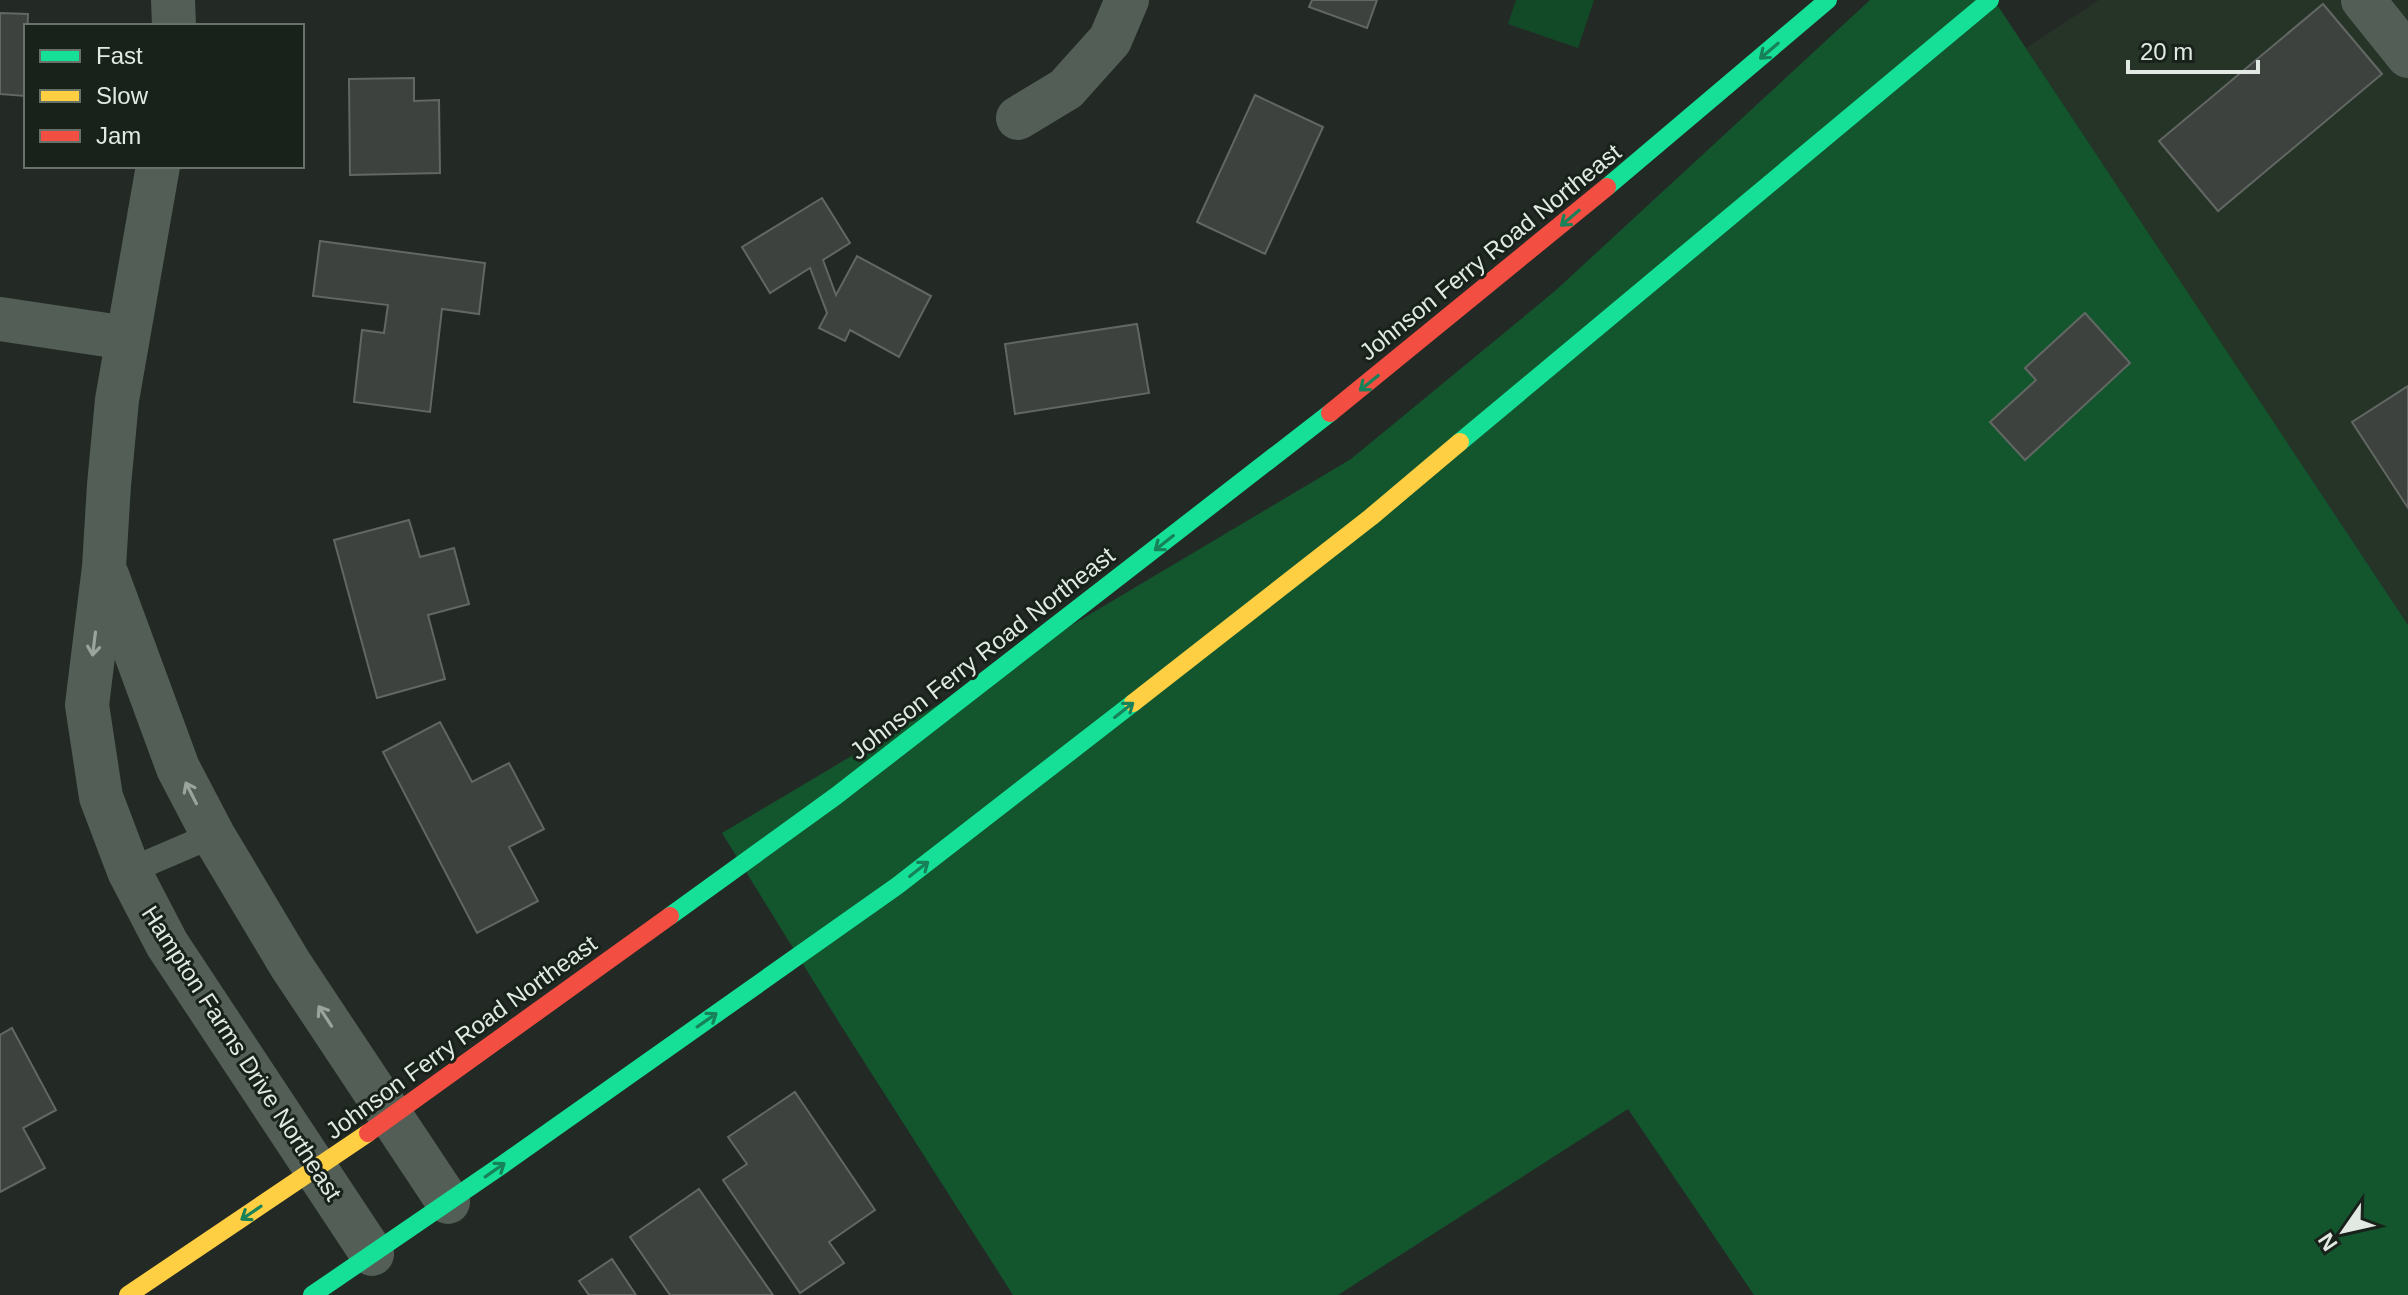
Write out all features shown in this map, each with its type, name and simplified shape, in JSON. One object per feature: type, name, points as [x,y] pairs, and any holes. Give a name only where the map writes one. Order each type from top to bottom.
[{"type":"main road","name":"Johnson Ferry Road Northeast","points":[[128,1295],[391,1118],[836,796],[1299,439],[1564,224],[1828,0]]},
{"type":"main road","points":[[312,1295],[897,886],[1359,527],[1990,0]]},
{"type":"street","points":[[173,0],[174,24]]},
{"type":"street","points":[[1018,118],[1066,89],[1110,40],[1127,0]]},
{"type":"street","points":[[2363,0],[2408,56]]},
{"type":"street","name":"Hampton Farms Drive Northeast","points":[[158,168],[117,400],[104,567],[87,705],[101,797],[129,871],[167,944],[372,1254]]},
{"type":"street","points":[[0,319],[127,338]]},
{"type":"street","name":"Hampton Farms Drive Northeast","points":[[104,567],[178,768],[213,835],[290,964],[448,1202]]},
{"type":"lane","points":[[129,871],[213,835]]},
{"type":"shaded area","points":[[2099,0],[2408,0],[2408,625],[2026,48]]},
{"type":"green space","points":[[1516,0],[1594,0],[1578,48],[1508,24]]},
{"type":"green space","points":[[1870,0],[1994,0],[2408,625],[2408,1295],[1754,1295],[1628,1109],[1338,1295],[1013,1295],[722,833],[1351,459],[1555,291]]},
{"type":"building","points":[[1312,0],[1377,0],[1367,28],[1309,7]]},
{"type":"building","points":[[2323,4],[2382,74],[2218,211],[2159,141]]},
{"type":"building","points":[[0,13],[28,14],[28,24],[24,24],[24,96],[0,94]]},
{"type":"building","points":[[414,78],[414,101],[439,100],[440,173],[350,175],[349,79]]},
{"type":"building","points":[[1255,95],[1323,127],[1265,254],[1197,222]]},
{"type":"building","points":[[822,198],[850,243],[823,260],[836,295],[857,256],[931,296],[899,357],[850,330],[845,341],[819,328],[827,313],[810,268],[770,293],[742,247]]},
{"type":"building","points":[[320,241],[485,263],[479,314],[442,309],[430,412],[354,402],[362,330],[384,333],[388,305],[313,296]]},
{"type":"building","points":[[2085,313],[2130,363],[2025,460],[1990,422],[2036,380],[2025,368]]},
{"type":"building","points":[[1137,324],[1149,393],[1015,414],[1005,344]]},
{"type":"building","points":[[2408,386],[2408,508],[2352,422]]},
{"type":"building","points":[[409,520],[420,557],[454,548],[469,604],[428,615],[445,679],[377,698],[334,540]]},
{"type":"building","points":[[440,722],[472,782],[509,763],[544,829],[509,847],[538,901],[477,933],[383,752]]},
{"type":"building","points":[[12,1028],[56,1110],[23,1128],[45,1168],[0,1192],[0,1035]]},
{"type":"building","points":[[795,1092],[875,1210],[829,1242],[844,1263],[800,1293],[723,1180],[747,1164],[728,1137]]},
{"type":"building","points":[[699,1189],[773,1295],[670,1295],[630,1237]]},
{"type":"building","points":[[612,1259],[636,1295],[589,1295],[579,1281]]},
{"type":"traffic: fast","points":[[1607,187],[1828,0]]},
{"type":"traffic: fast","points":[[1460,442],[1990,0]]},
{"type":"traffic: fast","points":[[670,916],[836,796],[1330,413]]},
{"type":"traffic: fast","points":[[312,1295],[897,886],[1133,703]]},
{"type":"traffic: slow","points":[[1133,703],[1371,517],[1460,442]]},
{"type":"traffic: slow","points":[[128,1295],[368,1133]]},
{"type":"traffic: jam","points":[[1330,413],[1607,187]]},
{"type":"traffic: jam","points":[[368,1133],[670,916]]}]
